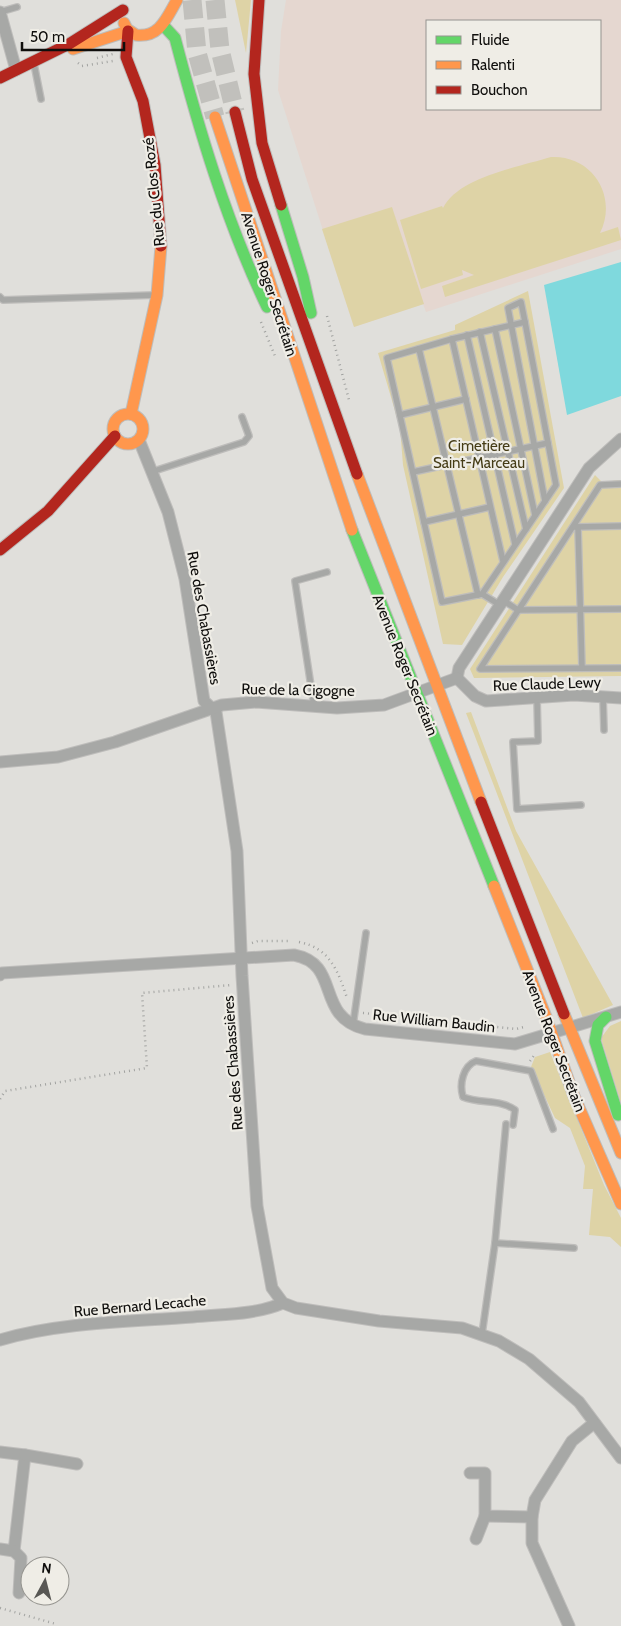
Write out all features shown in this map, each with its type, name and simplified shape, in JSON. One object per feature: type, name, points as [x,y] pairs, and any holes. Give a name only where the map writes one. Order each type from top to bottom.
[{"type":"main road","points":[[33,62],[128,31],[140,36],[149,34],[163,25],[176,0]]},
{"type":"main road","points":[[259,0],[254,74],[262,143],[303,277],[326,382]]},
{"type":"main road","points":[[0,78],[69,44],[126,5]]},
{"type":"main road","name":"Rue du Clos Rozé","points":[[126,5],[123,18],[128,31],[126,57],[143,101],[155,165],[161,248],[157,295],[131,414]]},
{"type":"main road","points":[[163,25],[175,38],[205,151],[255,285],[294,362]]},
{"type":"main road","name":"Avenue Roger Secrétain","points":[[235,112],[252,179],[326,382],[380,539],[570,1028],[621,1153]]},
{"type":"main road","name":"Avenue Roger Secrétain","points":[[215,117],[344,510],[574,1096],[621,1204]]},
{"type":"main road","points":[[0,550],[23,535],[50,511],[115,436],[116,421],[125,415],[131,414],[140,419],[143,424],[142,435],[138,440],[125,444],[115,436]]},
{"type":"main road","points":[[606,1017],[598,1025],[595,1041],[598,1059],[621,1123]]},
{"type":"street","points":[[0,12],[16,70]]},
{"type":"street","points":[[457,678],[459,668],[589,468],[621,439]]},
{"type":"street","name":"Rue des Chabassières","points":[[138,440],[168,512],[185,579],[204,700],[216,712],[236,841],[241,957],[257,1206],[272,1288],[283,1303]]},
{"type":"street","name":"Rue de la Cigogne","points":[[0,762],[58,757],[115,742],[210,708],[256,702],[338,708],[384,705],[457,678]]},
{"type":"street","name":"Rue Claude Lewy","points":[[457,678],[475,696],[486,701],[586,695],[621,698]]},
{"type":"street","name":"Rue William Baudin","points":[[241,957],[294,955],[315,964],[320,970],[336,1012],[353,1025],[365,1029],[516,1044],[621,1012]]},
{"type":"street","points":[[1,974],[241,957]]},
{"type":"street","points":[[283,1303],[296,1308],[344,1316],[445,1326],[482,1334],[512,1348],[529,1359],[579,1402],[621,1458]]},
{"type":"street","name":"Rue Bernard Lecache","points":[[0,1340],[24,1333],[136,1320],[260,1311],[283,1303]]},
{"type":"street","points":[[569,1626],[532,1543],[532,1517],[535,1500],[572,1442],[594,1422]]},
{"type":"street","points":[[0,1452],[25,1454],[78,1464]]},
{"type":"street","points":[[14,1551],[25,1454]]},
{"type":"street","points":[[470,1473],[485,1473],[485,1516],[476,1539]]},
{"type":"street","points":[[485,1516],[532,1517]]},
{"type":"street","points":[[0,1550],[14,1551],[21,1558],[19,1593]]},
{"type":"lane","points":[[0,12],[17,7]]},
{"type":"lane","points":[[33,62],[41,99]]},
{"type":"lane","points":[[0,297],[3,300],[157,295]]},
{"type":"lane","points":[[480,594],[526,529],[556,485],[521,302],[508,308],[545,501]]},
{"type":"lane","points":[[525,322],[467,335],[387,358],[442,602],[480,594],[518,610],[621,609]]},
{"type":"lane","points":[[495,329],[535,515]]},
{"type":"lane","points":[[480,332],[526,529]]},
{"type":"lane","points":[[467,335],[515,544]]},
{"type":"lane","points":[[452,339],[503,561]]},
{"type":"lane","points":[[419,349],[458,514],[480,594]]},
{"type":"lane","points":[[400,415],[466,399]]},
{"type":"lane","points":[[152,472],[244,442],[248,436],[242,417]]},
{"type":"lane","points":[[413,472],[548,442]]},
{"type":"lane","points":[[621,484],[600,485],[576,527],[518,610],[480,669],[621,668]]},
{"type":"lane","points":[[424,522],[490,506]]},
{"type":"lane","points":[[576,527],[621,526]]},
{"type":"lane","points":[[576,527],[582,668]]},
{"type":"lane","points":[[314,706],[295,580],[327,572]]},
{"type":"lane","points":[[604,697],[604,730]]},
{"type":"lane","points":[[537,698],[538,741],[513,742],[517,808],[581,805]]},
{"type":"lane","points":[[353,1025],[366,933]]},
{"type":"lane","points":[[514,1125],[515,1110],[508,1105],[472,1100],[464,1097],[464,1071],[469,1064],[476,1061],[530,1071],[553,1129]]},
{"type":"lane","points":[[482,1334],[495,1243],[506,1124]]},
{"type":"lane","points":[[495,1243],[574,1248]]},
{"type":"path","points":[[78,63],[82,66],[118,60]]},
{"type":"path","points":[[326,312],[351,406]]},
{"type":"path","name":"Rue William Baudin","points":[[241,957],[251,944],[258,941],[306,944],[320,950],[333,962],[347,998],[355,1009],[364,1013],[516,1029],[525,1027]]},
{"type":"path","points":[[0,1099],[5,1091],[147,1068],[142,993],[243,984]]},
{"type":"path","points":[[0,1608],[56,1624]]},
{"type":"shaded area","points":[[286,0],[621,0],[621,249],[426,312],[423,304],[354,327],[278,90],[281,31]]},
{"type":"green space","points":[[235,0],[251,0],[246,53]]},
{"type":"green space","points":[[551,157],[566,158],[579,163],[590,171],[598,181],[606,206],[605,219],[600,233],[618,227],[621,240],[445,297],[442,286],[474,275],[462,270],[463,275],[421,289],[400,220],[442,206],[443,208],[451,197],[475,181],[507,169]]},
{"type":"green space","points":[[392,207],[424,304],[354,327],[322,229]]},
{"type":"green space","name":"Cimetière Saint-Marceau","points":[[528,291],[564,488],[503,577],[462,645],[443,644],[403,465],[400,428],[378,353],[455,330],[455,325]]},
{"type":"green space","points":[[595,475],[602,482],[621,480],[621,676],[474,678],[470,669]]},
{"type":"green space","points":[[471,712],[516,831],[613,1005],[583,1018],[466,713]]},
{"type":"green space","points":[[621,1021],[621,1103],[601,1038],[610,1026]]},
{"type":"green space","points":[[550,1052],[604,1185],[621,1218],[621,1247],[610,1237],[589,1235],[593,1189],[583,1189],[585,1166],[570,1128],[555,1118],[531,1067],[535,1057]]},
{"type":"water","points":[[621,262],[621,396],[567,415],[544,285]]},
{"type":"tunnel","points":[[192,0],[197,53],[215,117]]},
{"type":"tunnel","points":[[215,0],[220,50],[235,112]]},
{"type":"traffic: fast","points":[[163,25],[175,38],[194,107],[226,208],[252,275],[267,307]]},
{"type":"traffic: fast","points":[[281,205],[303,277],[311,313]]},
{"type":"traffic: fast","points":[[352,530],[494,886]]},
{"type":"traffic: fast","points":[[606,1017],[598,1025],[595,1041],[618,1115]]},
{"type":"traffic: slow","points":[[124,23],[127,29],[136,35],[151,33],[162,25],[177,0]]},
{"type":"traffic: slow","points":[[73,49],[128,31]]},
{"type":"traffic: slow","points":[[215,117],[352,530]]},
{"type":"traffic: slow","points":[[131,414],[157,295],[161,246]]},
{"type":"traffic: slow","points":[[128,414],[134,415],[142,423],[143,429],[142,435],[134,443],[128,444],[122,443],[114,435],[113,429],[114,423],[122,415],[128,414]]},
{"type":"traffic: slow","points":[[357,474],[481,802]]},
{"type":"traffic: slow","points":[[494,886],[546,1017],[574,1096],[621,1204]]},
{"type":"traffic: slow","points":[[564,1014],[621,1153]]},
{"type":"traffic: jam","points":[[259,0],[254,74],[262,143],[281,205]]},
{"type":"traffic: jam","points":[[0,78],[69,44],[123,10]]},
{"type":"traffic: jam","points":[[128,31],[126,57],[143,101],[155,165],[161,246]]},
{"type":"traffic: jam","points":[[235,112],[252,179],[357,474]]},
{"type":"traffic: jam","points":[[0,550],[48,511],[115,436]]},
{"type":"traffic: jam","points":[[481,802],[564,1014]]}]
